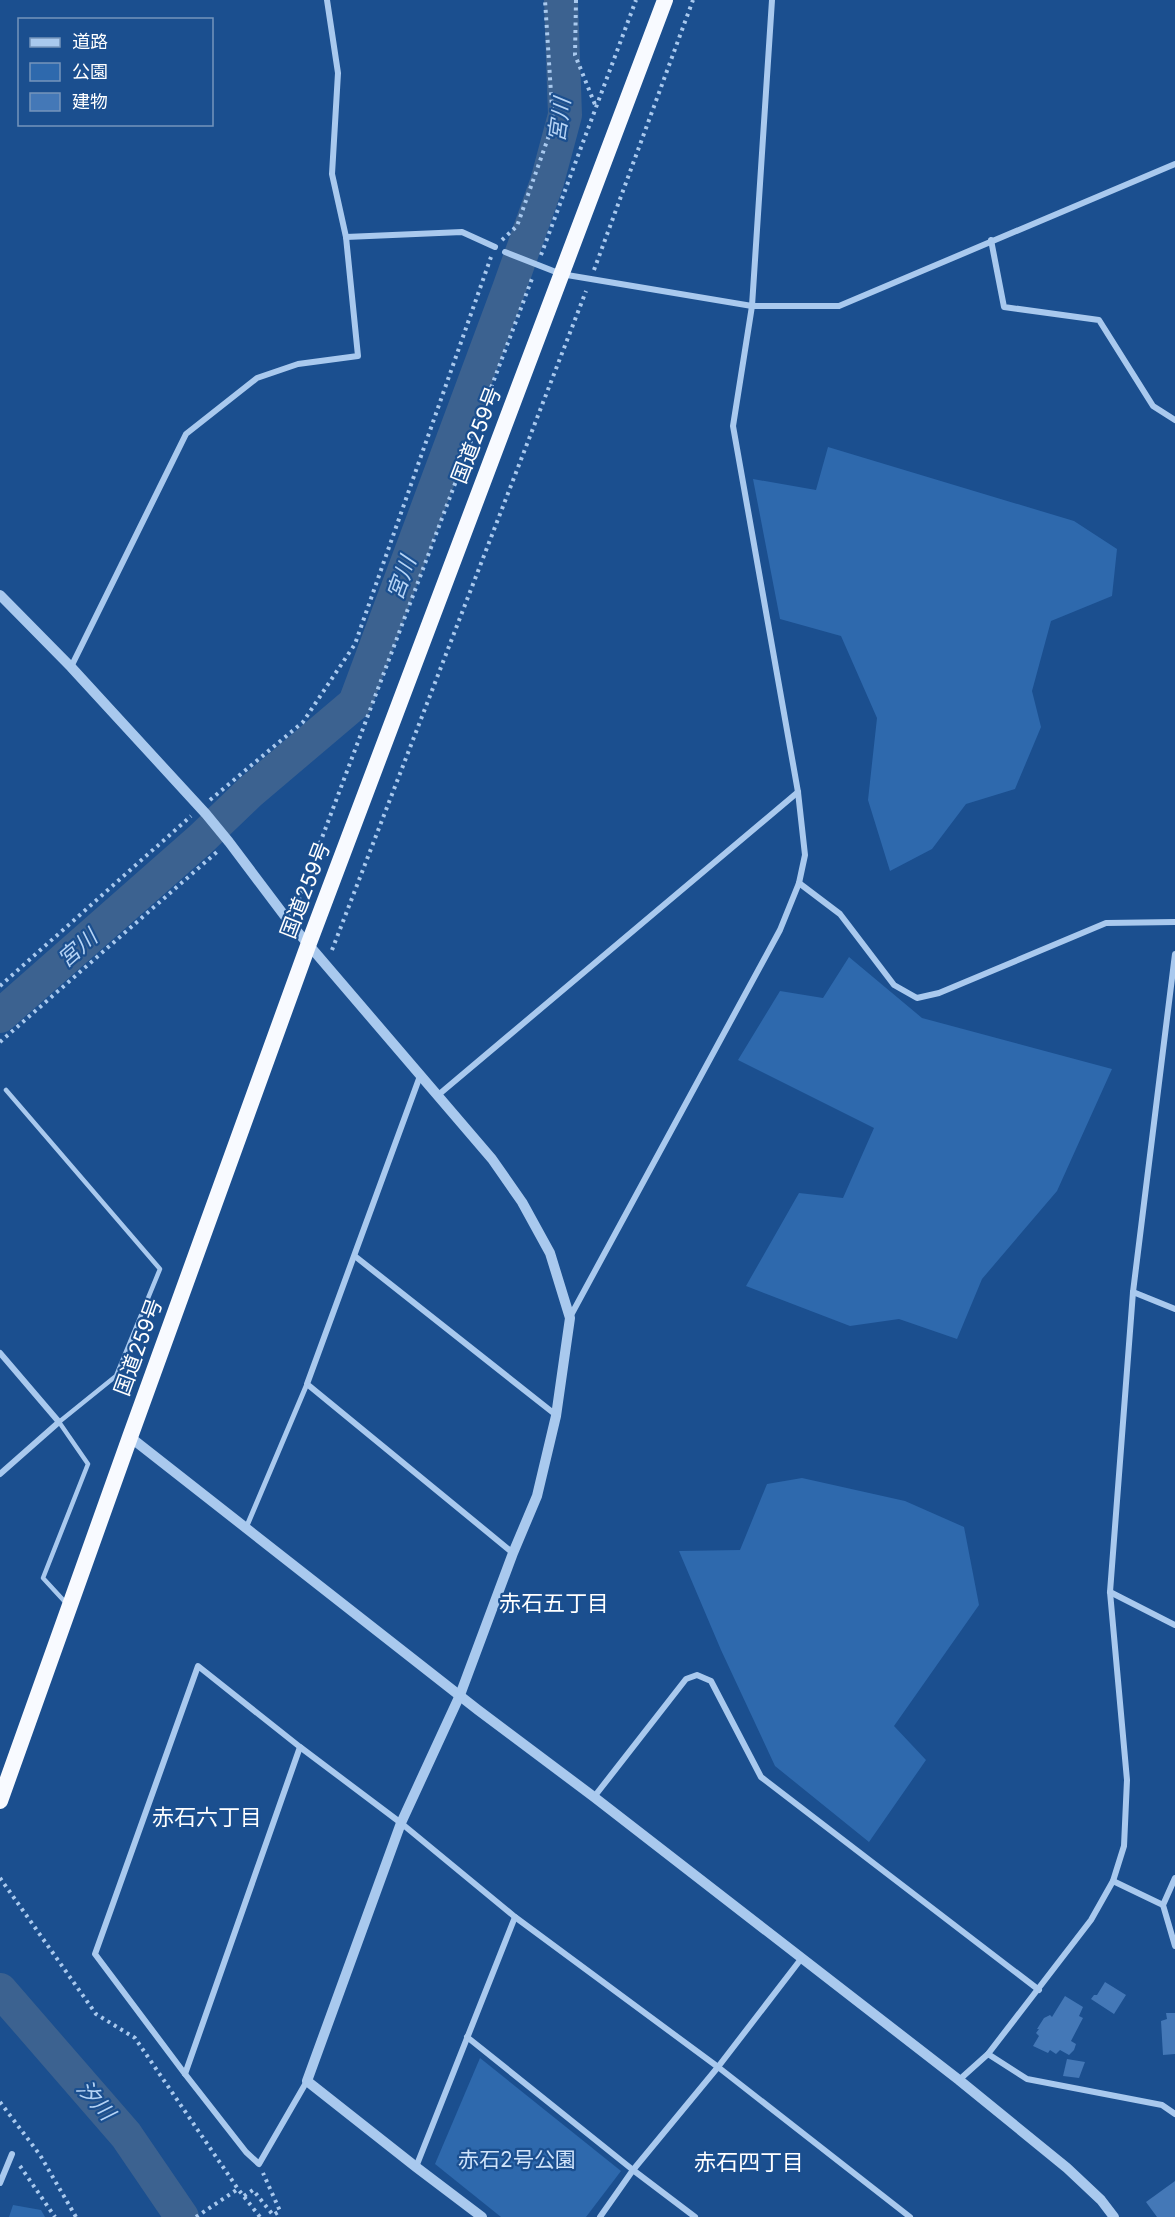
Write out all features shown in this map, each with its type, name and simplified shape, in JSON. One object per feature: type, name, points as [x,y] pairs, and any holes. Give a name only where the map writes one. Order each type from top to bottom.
[{"type":"highway","name":"国道259号","points":[[0,1801],[309,944],[665,0]]},
{"type":"street","points":[[71,667],[186,434],[257,378],[298,364],[358,356],[346,237],[332,174],[338,73],[327,0]]},
{"type":"street","points":[[772,0],[752,306],[733,426],[798,792],[805,855],[799,883],[780,930],[570,1318],[556,1416],[537,1496],[513,1552],[460,1695],[401,1823],[307,2081],[259,2164],[246,2152],[185,2074],[96,1954],[198,1666],[401,1823],[515,1917],[718,2067],[910,2217]]},
{"type":"street","points":[[506,252],[561,274],[752,306],[839,306],[1175,164]]},
{"type":"street","points":[[346,237],[462,232],[495,247]]},
{"type":"street","points":[[991,240],[1004,307],[1099,320],[1154,406],[1175,420]]},
{"type":"street","points":[[0,595],[71,667],[203,811],[290,923],[492,1159],[522,1202],[550,1253],[570,1318]]},
{"type":"street","points":[[436,1096],[798,792]]},
{"type":"street","points":[[799,883],[840,914],[894,985],[917,998],[939,993],[1106,923],[1175,922]]},
{"type":"street","points":[[959,2080],[988,2054],[1091,1920],[1113,1881],[1124,1846],[1127,1780],[1110,1592],[1132,1292],[1175,954]]},
{"type":"street","points":[[246,1528],[308,1384],[420,1076]]},
{"type":"street","points":[[356,1257],[556,1416]]},
{"type":"street","points":[[1132,1292],[1175,1309]]},
{"type":"street","points":[[0,1353],[59,1422],[0,1474]]},
{"type":"street","points":[[308,1384],[513,1552]]},
{"type":"street","points":[[130,1437],[959,2080],[1067,2168],[1101,2200],[1114,2217]]},
{"type":"street","points":[[1110,1592],[1175,1625]]},
{"type":"street","points":[[594,1797],[686,1679],[697,1675],[711,1681],[761,1777],[1039,1990]]},
{"type":"street","points":[[185,2074],[300,1747]]},
{"type":"street","points":[[1175,1878],[1163,1905],[1175,1946]]},
{"type":"street","points":[[1113,1881],[1163,1905]]},
{"type":"street","points":[[416,2168],[515,1917]]},
{"type":"street","points":[[600,2217],[633,2170],[718,2067],[801,1959]]},
{"type":"street","points":[[467,2037],[695,2217]]},
{"type":"street","points":[[988,2054],[1027,2079],[1162,2105],[1175,2114]]},
{"type":"street","points":[[307,2081],[416,2168],[483,2217]]},
{"type":"street","points":[[0,2183],[12,2154]]},
{"type":"lane","points":[[6,1090],[160,1269],[116,1376],[59,1422],[88,1464],[43,1578],[69,1607]]},
{"type":"path","points":[[0,986],[303,722],[355,644],[495,247],[517,226],[553,124],[545,0]]},
{"type":"path","points":[[576,0],[575,55],[596,108]]},
{"type":"path","points":[[290,923],[636,0]]},
{"type":"path","points":[[327,965],[590,279],[693,0]]},
{"type":"path","points":[[0,1042],[227,840]]},
{"type":"path","points":[[0,1878],[96,2014],[135,2038],[238,2189],[260,2217]]},
{"type":"path","points":[[0,2102],[40,2155],[73,2216]]},
{"type":"path","points":[[12,2154],[55,2217]]},
{"type":"path","points":[[244,2196],[253,2190],[273,2216],[280,2211],[259,2164]]},
{"type":"path","points":[[196,2217],[238,2189]]},
{"type":"green space","points":[[828,447],[1074,521],[1117,549],[1112,596],[1051,621],[1032,691],[1041,727],[1015,789],[966,804],[932,849],[890,871],[868,800],[877,718],[841,636],[780,619],[753,479],[816,490]]},
{"type":"green space","points":[[849,957],[922,1018],[1112,1069],[1057,1191],[982,1279],[957,1339],[899,1319],[850,1326],[746,1286],[799,1193],[843,1198],[874,1128],[738,1060],[780,991],[823,998]]},
{"type":"green space","points":[[802,1478],[905,1501],[964,1527],[979,1605],[894,1726],[926,1760],[869,1842],[775,1766],[721,1650],[679,1551],[740,1550],[767,1484]]},
{"type":"green space","name":"赤石2号公園","points":[[480,2058],[621,2171],[586,2217],[501,2217],[435,2164]]},
{"type":"green space","points":[[13,2205],[41,2210],[45,2217],[9,2217]]},
{"type":"building","points":[[1105,1982],[1126,1995],[1114,2014],[1091,1999],[1097,1995]]},
{"type":"building","points":[[1065,1996],[1083,2007],[1079,2016],[1083,2018],[1071,2041],[1076,2044],[1069,2055],[1060,2050],[1056,2054],[1050,2050],[1048,2053],[1033,2046],[1039,2036],[1036,2033],[1039,2029],[1037,2029],[1044,2018],[1050,2015],[1052,2017]]},
{"type":"building","points":[[1166,2013],[1175,2013],[1175,2054],[1163,2055],[1161,2021],[1167,2019]]},
{"type":"building","points":[[1067,2059],[1085,2062],[1079,2078],[1063,2076]]},
{"type":"building","points":[[1175,2181],[1175,2217],[1157,2217],[1146,2202]]},
{"type":"waterway","name":"宮川","points":[[0,1016],[201,839],[250,792],[355,703],[547,182],[565,115],[561,0]]},
{"type":"waterway","name":"汐川","points":[[0,1990],[126,2135],[182,2217]]},
{"type":"district","name":"赤石五丁目","points":[[554,1603]]},
{"type":"district","name":"赤石六丁目","points":[[207,1817]]},
{"type":"district","name":"赤石四丁目","points":[[749,2162]]}]
